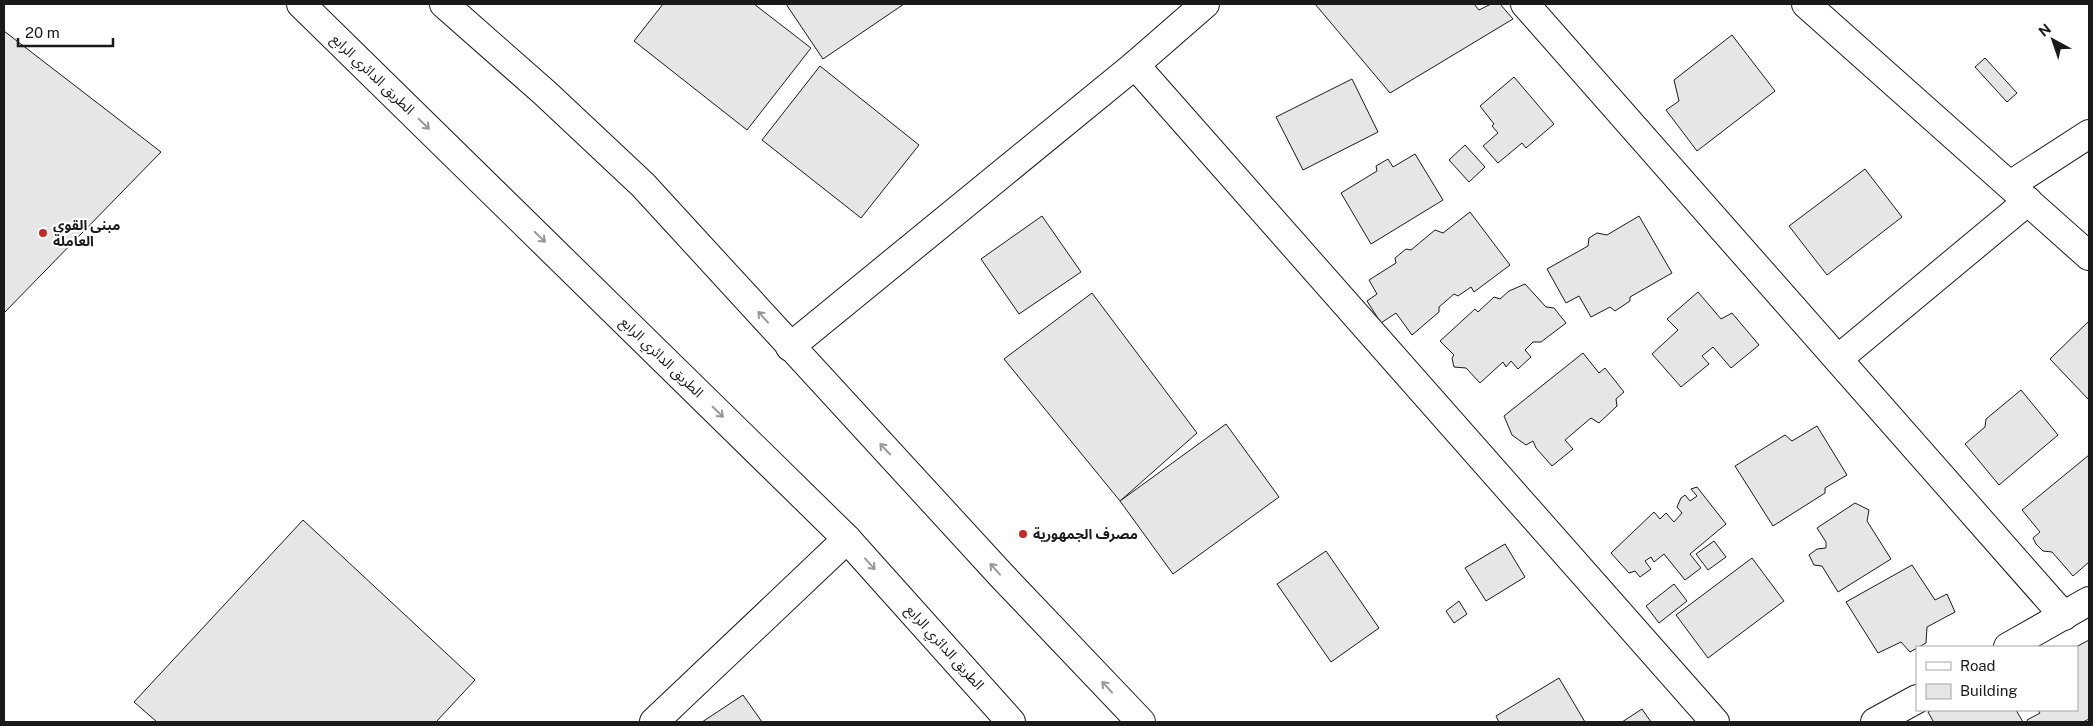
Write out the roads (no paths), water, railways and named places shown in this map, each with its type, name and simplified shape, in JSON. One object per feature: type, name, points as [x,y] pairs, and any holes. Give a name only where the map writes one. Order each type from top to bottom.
[{"type":"street","name":"الطريق الدائري الرابع","points":[[302,4],[847,539],[1012,722]]},
{"type":"street","points":[[444,4],[545,93],[643,185],[1002,576],[1140,722]]},
{"type":"street","points":[[790,346],[1135,65],[1205,4]]},
{"type":"street","points":[[1524,4],[2064,616]]},
{"type":"street","points":[[1806,4],[2089,256]]},
{"type":"street","points":[[1135,65],[1715,722]]},
{"type":"street","points":[[1838,359],[2019,193],[2089,134]]},
{"type":"street","points":[[654,722],[847,539]]},
{"type":"street","points":[[2010,646],[2089,600]]},
{"type":"street","points":[[1875,722],[1916,700]]},
{"type":"place","name":"مبنى القوى العاملة","points":[[43,233]]},
{"type":"place","name":"مصرف الجمهورية","points":[[1023,534]]}]
